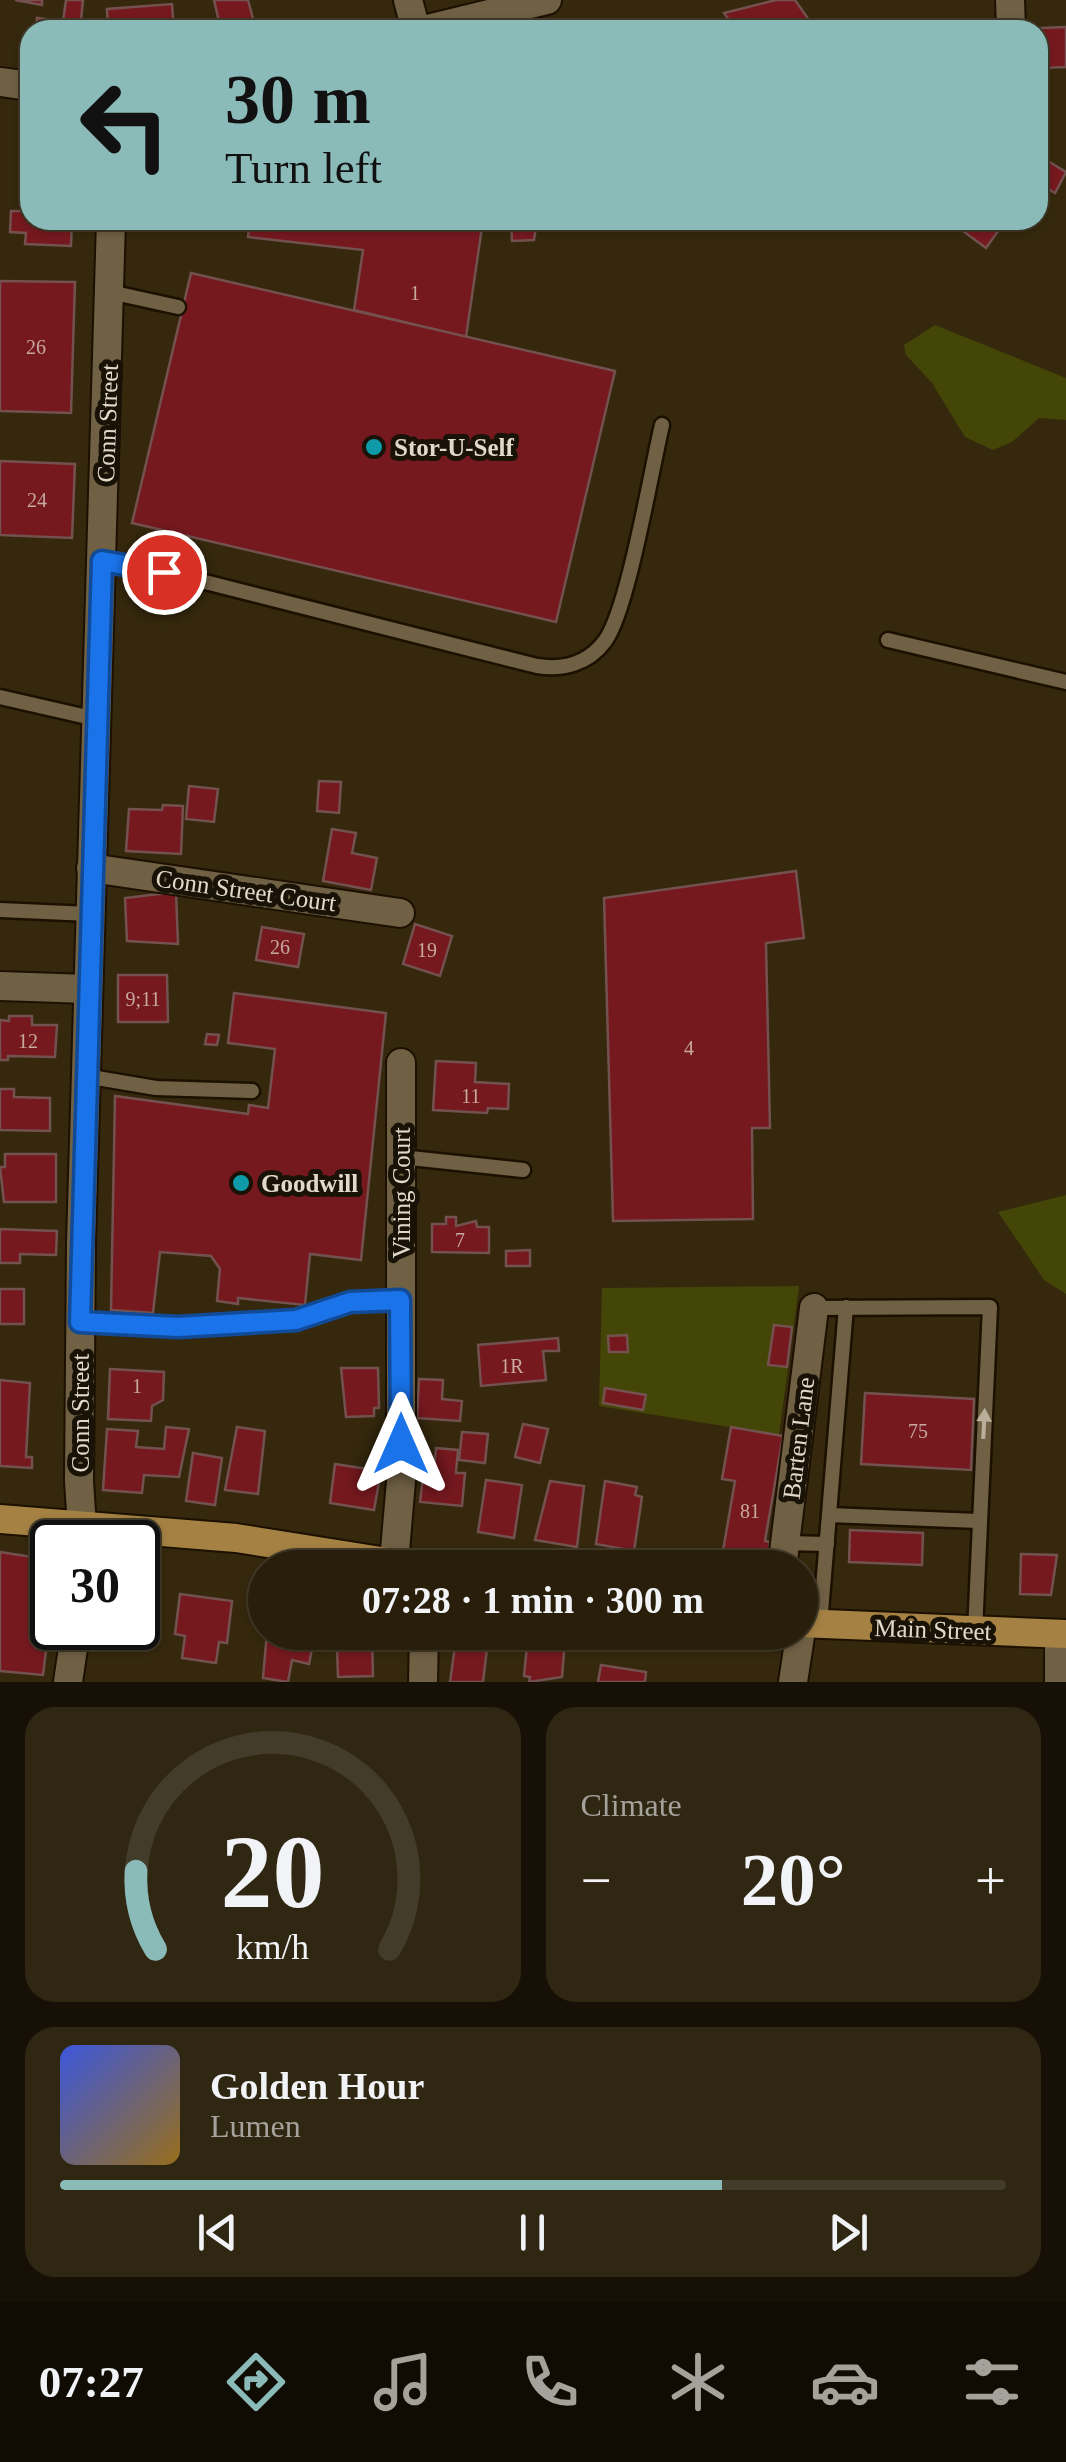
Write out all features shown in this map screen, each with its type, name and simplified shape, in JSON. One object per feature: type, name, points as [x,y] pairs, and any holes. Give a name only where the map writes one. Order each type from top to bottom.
[{"type":"main road","points":[[0,1519],[30,1524]]},
{"type":"main road","points":[[160,1536],[236,1538],[315,1550]]},
{"type":"main road","name":"Main Street","points":[[818,1624],[1062,1634]]},
{"type":"street","points":[[462,20],[547,0]]},
{"type":"street","name":"Conn Street","points":[[83,1520],[80,1322],[112,230]]},
{"type":"street","name":"Conn Street Court","points":[[91,868],[400,913]]},
{"type":"street","points":[[0,986],[88,989]]},
{"type":"street","name":"Vining Court","points":[[395,1550],[401,1480],[401,1063]]},
{"type":"street","name":"Barten Lane","points":[[785,1550],[814,1308]]},
{"type":"street","points":[[1058,1682],[1062,1634]]},
{"type":"street","points":[[68,1682],[73,1650]]},
{"type":"street","points":[[423,1682],[424,1650]]},
{"type":"street","points":[[793,1682],[801,1650]]},
{"type":"lane","points":[[110,292],[178,307]]},
{"type":"lane","points":[[102,561],[126,562],[518,662],[562,668],[596,651],[612,630],[662,426]]},
{"type":"lane","points":[[888,640],[1066,682]]},
{"type":"lane","points":[[0,696],[96,719]]},
{"type":"lane","points":[[0,910],[90,914]]},
{"type":"lane","points":[[86,1076],[156,1088],[252,1091]]},
{"type":"lane","points":[[401,1157],[523,1170]]},
{"type":"lane","points":[[80,1322],[178,1327],[277,1322],[302,1319],[350,1302],[400,1300]]},
{"type":"lane","points":[[814,1308],[990,1307],[975,1631]]},
{"type":"lane","points":[[818,1580],[830,1515],[846,1308]]},
{"type":"lane","points":[[830,1515],[978,1521]]},
{"type":"lane","points":[[804,1550],[827,1544]]},
{"type":"shaded area","points":[[935,325],[1066,378],[1066,420],[1039,418],[1012,442],[993,450],[965,437],[932,383],[906,355],[904,345]]},
{"type":"shaded area","points":[[1066,1195],[1066,1294],[1044,1280],[998,1212]]},
{"type":"shaded area","points":[[799,1286],[779,1435],[599,1406],[602,1288]]},
{"type":"building","points":[[15,0],[42,0],[42,5]]},
{"type":"building","points":[[66,0],[83,0],[81,20],[63,20]]},
{"type":"building","points":[[214,0],[248,0],[253,20],[219,20]]},
{"type":"building","points":[[776,0],[795,0],[809,20],[729,20],[724,13]]},
{"type":"building","points":[[172,4],[173,20],[108,20],[107,9]]},
{"type":"building","points":[[1066,27],[1066,67],[1048,68],[1048,28]]},
{"type":"building","points":[[1048,161],[1066,172],[1055,193],[1048,189]]},
{"type":"building","points":[[11,211],[20,211],[20,230],[72,230],[71,246],[25,244],[26,233],[10,232]]},
{"type":"building","points":[[249,230],[482,230],[466,337],[354,310],[363,250],[248,237]]},
{"type":"building","points":[[511,230],[536,230],[534,240],[512,241]]},
{"type":"building","points":[[962,230],[999,230],[986,248]]},
{"type":"building","name":"Stor-U-Self","points":[[191,273],[615,371],[556,622],[132,523]]},
{"type":"building","points":[[0,281],[75,282],[71,413],[0,411]]},
{"type":"building","points":[[0,461],[75,464],[72,538],[0,535]]},
{"type":"building","points":[[319,781],[341,782],[339,813],[317,811]]},
{"type":"building","points":[[189,786],[218,789],[214,822],[186,819]]},
{"type":"building","points":[[163,805],[183,806],[181,854],[126,851],[129,809],[162,810]]},
{"type":"building","points":[[332,829],[356,833],[352,853],[377,858],[371,890],[323,881]]},
{"type":"building","points":[[796,871],[804,938],[766,943],[770,1128],[752,1128],[753,1219],[613,1221],[604,898]]},
{"type":"building","points":[[176,892],[178,944],[127,941],[125,898]]},
{"type":"building","points":[[415,924],[452,936],[440,976],[403,964]]},
{"type":"building","points":[[262,927],[304,934],[298,967],[256,960]]},
{"type":"building","points":[[118,975],[167,975],[168,1022],[118,1022]]},
{"type":"building","name":"Goodwill","points":[[234,993],[386,1013],[361,1260],[310,1254],[305,1305],[238,1298],[238,1304],[217,1301],[220,1269],[211,1256],[160,1252],[153,1313],[111,1310],[115,1096],[248,1114],[249,1105],[268,1108],[275,1049],[228,1043]]},
{"type":"building","points":[[9,1016],[32,1016],[32,1025],[57,1025],[55,1057],[8,1056],[8,1060],[0,1060],[0,1020],[9,1021]]},
{"type":"building","points":[[207,1034],[219,1035],[217,1045],[205,1044]]},
{"type":"building","points":[[436,1061],[476,1063],[475,1082],[509,1084],[508,1109],[488,1108],[487,1113],[433,1110]]},
{"type":"building","points":[[0,1089],[14,1089],[14,1097],[50,1098],[50,1131],[0,1130]]},
{"type":"building","points":[[5,1154],[56,1154],[56,1202],[4,1202],[0,1167],[5,1167]]},
{"type":"building","points":[[446,1217],[456,1217],[456,1226],[476,1221],[477,1227],[489,1227],[489,1253],[432,1252],[432,1224],[446,1224]]},
{"type":"building","points":[[0,1229],[57,1231],[56,1255],[20,1254],[20,1263],[0,1263]]},
{"type":"building","points":[[530,1250],[530,1266],[506,1266],[506,1251]]},
{"type":"building","points":[[0,1289],[24,1289],[24,1324],[0,1324]]},
{"type":"building","points":[[774,1325],[792,1327],[787,1367],[768,1365]]},
{"type":"building","points":[[627,1335],[628,1352],[609,1352],[608,1336]]},
{"type":"building","points":[[558,1338],[559,1351],[543,1351],[546,1380],[481,1386],[478,1345]]},
{"type":"building","points":[[341,1368],[378,1368],[379,1408],[374,1408],[374,1416],[346,1417]]},
{"type":"building","points":[[110,1369],[164,1372],[163,1400],[152,1406],[151,1421],[108,1419]]},
{"type":"building","points":[[419,1379],[443,1380],[442,1399],[462,1401],[460,1421],[417,1418]]},
{"type":"building","points":[[0,1380],[30,1383],[26,1457],[32,1457],[32,1468],[0,1466]]},
{"type":"building","points":[[605,1388],[646,1395],[643,1410],[603,1403]]},
{"type":"building","points":[[865,1393],[974,1399],[971,1470],[861,1464]]},
{"type":"building","points":[[523,1424],[548,1429],[540,1463],[515,1457]]},
{"type":"building","points":[[166,1427],[189,1429],[179,1477],[144,1475],[142,1493],[103,1490],[107,1429],[138,1431],[136,1447],[164,1449]]},
{"type":"building","points":[[237,1427],[265,1431],[258,1494],[225,1490]]},
{"type":"building","points":[[731,1427],[783,1436],[765,1541],[770,1542],[768,1550],[723,1550],[735,1481],[722,1479]]},
{"type":"building","points":[[462,1432],[488,1434],[485,1463],[459,1460]]},
{"type":"building","points":[[436,1448],[458,1450],[456,1473],[465,1473],[462,1506],[420,1502],[424,1468],[434,1469]]},
{"type":"building","points":[[193,1453],[222,1458],[215,1505],[186,1501]]},
{"type":"building","points":[[335,1464],[381,1471],[374,1510],[330,1503]]},
{"type":"building","points":[[486,1480],[522,1485],[514,1538],[478,1532]]},
{"type":"building","points":[[550,1481],[584,1486],[577,1547],[535,1540]]},
{"type":"building","points":[[605,1481],[637,1487],[635,1495],[642,1497],[634,1550],[596,1544]]},
{"type":"building","points":[[850,1530],[923,1533],[922,1565],[849,1562]]},
{"type":"building","points":[[0,1552],[30,1557],[30,1650],[46,1650],[43,1675],[0,1671]]},
{"type":"building","points":[[1021,1554],[1057,1555],[1051,1595],[1020,1594]]},
{"type":"building","points":[[180,1594],[232,1601],[227,1643],[219,1642],[216,1663],[182,1658],[185,1636],[175,1634]]},
{"type":"building","points":[[265,1650],[312,1650],[309,1664],[292,1660],[288,1682],[263,1678]]},
{"type":"building","points":[[337,1650],[372,1650],[373,1676],[338,1677]]},
{"type":"building","points":[[454,1650],[487,1650],[483,1682],[450,1682]]},
{"type":"building","points":[[527,1650],[564,1650],[562,1677],[529,1682],[530,1677],[524,1676]]},
{"type":"building","points":[[601,1665],[646,1672],[645,1682],[598,1682]]},
{"type":"place","name":"Stor-U-Self","points":[[374,447]]},
{"type":"place","name":"Goodwill","points":[[241,1183]]},
{"type":"route","points":[[164,572],[126,562],[102,561],[80,1322],[200,1327],[296,1320],[350,1302],[400,1300],[401,1444]]}]
